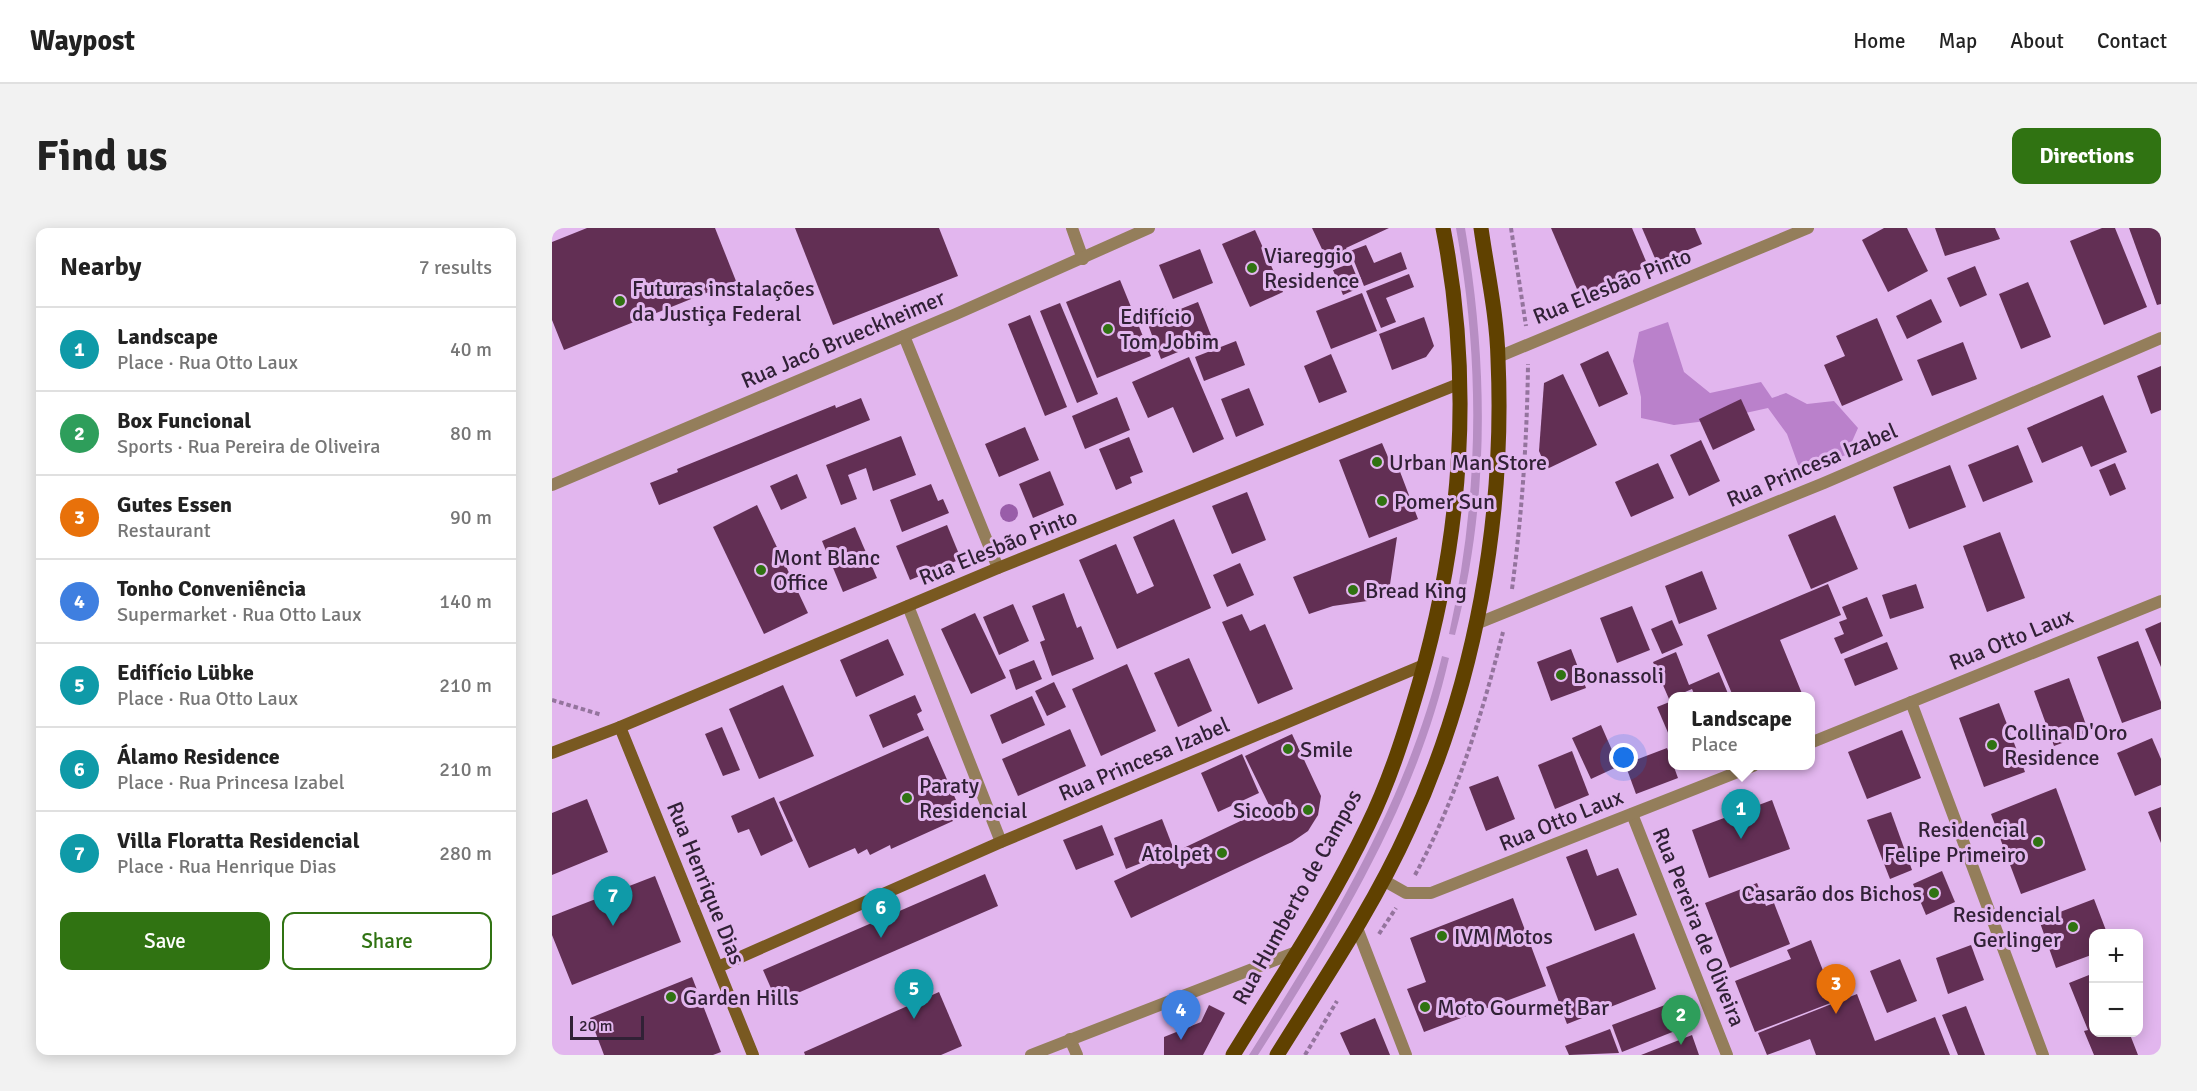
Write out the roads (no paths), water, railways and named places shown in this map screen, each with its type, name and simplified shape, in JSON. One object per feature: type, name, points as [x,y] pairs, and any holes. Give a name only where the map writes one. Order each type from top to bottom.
[{"type":"main road","name":"Rua Humberto de Campos","points":[[1233,1055],[1296,952],[1368,826],[1394,766],[1432,641],[1452,540],[1460,443],[1461,383],[1454,286],[1443,228]]},
{"type":"main road","points":[[1277,1055],[1357,928],[1410,827],[1452,717],[1476,624],[1489,540],[1499,444],[1498,357],[1481,228]]},
{"type":"street","points":[[1072,228],[1083,259]]},
{"type":"street","name":"Rua Jacó Brueckheimer","points":[[552,485],[1083,259],[1149,228]]},
{"type":"street","name":"Rua Elesbão Pinto","points":[[1498,357],[1808,228]]},
{"type":"street","points":[[904,336],[998,568]]},
{"type":"street","name":"Rua Princesa Izabel","points":[[1476,624],[1824,483],[2161,338]]},
{"type":"street","name":"Rua Elesbão Pinto","points":[[552,753],[620,727],[998,568],[1461,383]]},
{"type":"street","name":"Rua Otto Laux","points":[[1815,741],[2161,601]]},
{"type":"street","points":[[908,606],[1002,842]]},
{"type":"street","name":"Rua Princesa Izabel","points":[[718,967],[1002,842],[1424,664]]},
{"type":"street","points":[[1911,702],[2043,1055]]},
{"type":"street","name":"Rua Henrique Dias","points":[[620,727],[753,1055]]},
{"type":"street","name":"Rua Otto Laux","points":[[1383,880],[1406,893],[1431,892],[1741,770]]},
{"type":"street","name":"Rua Pereira de Oliveira","points":[[1632,814],[1727,1055]]},
{"type":"street","points":[[1357,928],[1406,1055]]},
{"type":"street","points":[[1030,1055],[1296,952]]},
{"type":"street","points":[[1070,1039],[1077,1055]]},
{"type":"place","name":"Viareggio Residence","points":[[1252,268]]},
{"type":"place","name":"Futuras instalações da Justiça Federal","points":[[620,301]]},
{"type":"place","name":"Edifício Tom Jobim","points":[[1108,329]]},
{"type":"place","name":"Urban Man Store","points":[[1377,462]]},
{"type":"place","name":"Pomer Sun","points":[[1382,501]]},
{"type":"place","name":"Mont Blanc Office","points":[[761,570]]},
{"type":"place","name":"Bread King","points":[[1353,590]]},
{"type":"place","name":"Bonassoli","points":[[1561,675]]},
{"type":"place","name":"Collina D'Oro Residence","points":[[1992,745]]},
{"type":"place","name":"Smile","points":[[1288,749]]},
{"type":"place","name":"Paraty Residencial","points":[[907,798]]},
{"type":"place","name":"Sicoob","points":[[1308,810]]},
{"type":"place","name":"Landscape","points":[[1741,839]]},
{"type":"place","name":"Residencial Felipe Primeiro","points":[[2038,842]]},
{"type":"place","name":"Atolpet","points":[[1222,853]]},
{"type":"place","name":"Casarão dos Bichos","points":[[1934,893]]},
{"type":"place","name":"Villa Floratta Residencial","points":[[613,926]]},
{"type":"place","name":"Residencial Gerlinger","points":[[2073,927]]},
{"type":"place","name":"IVM Motos","points":[[1442,936]]},
{"type":"place","name":"Álamo Residence","points":[[881,938]]},
{"type":"place","name":"Garden Hills","points":[[671,997]]},
{"type":"place","name":"Moto Gourmet Bar","points":[[1425,1007]]},
{"type":"place","name":"Gutes Essen","points":[[1836,1014]]},
{"type":"place","name":"Edifício Lübke","points":[[914,1019]]},
{"type":"place","name":"Tonho Conveniência","points":[[1181,1040]]},
{"type":"place","name":"Box Funcional","points":[[1681,1045]]}]
